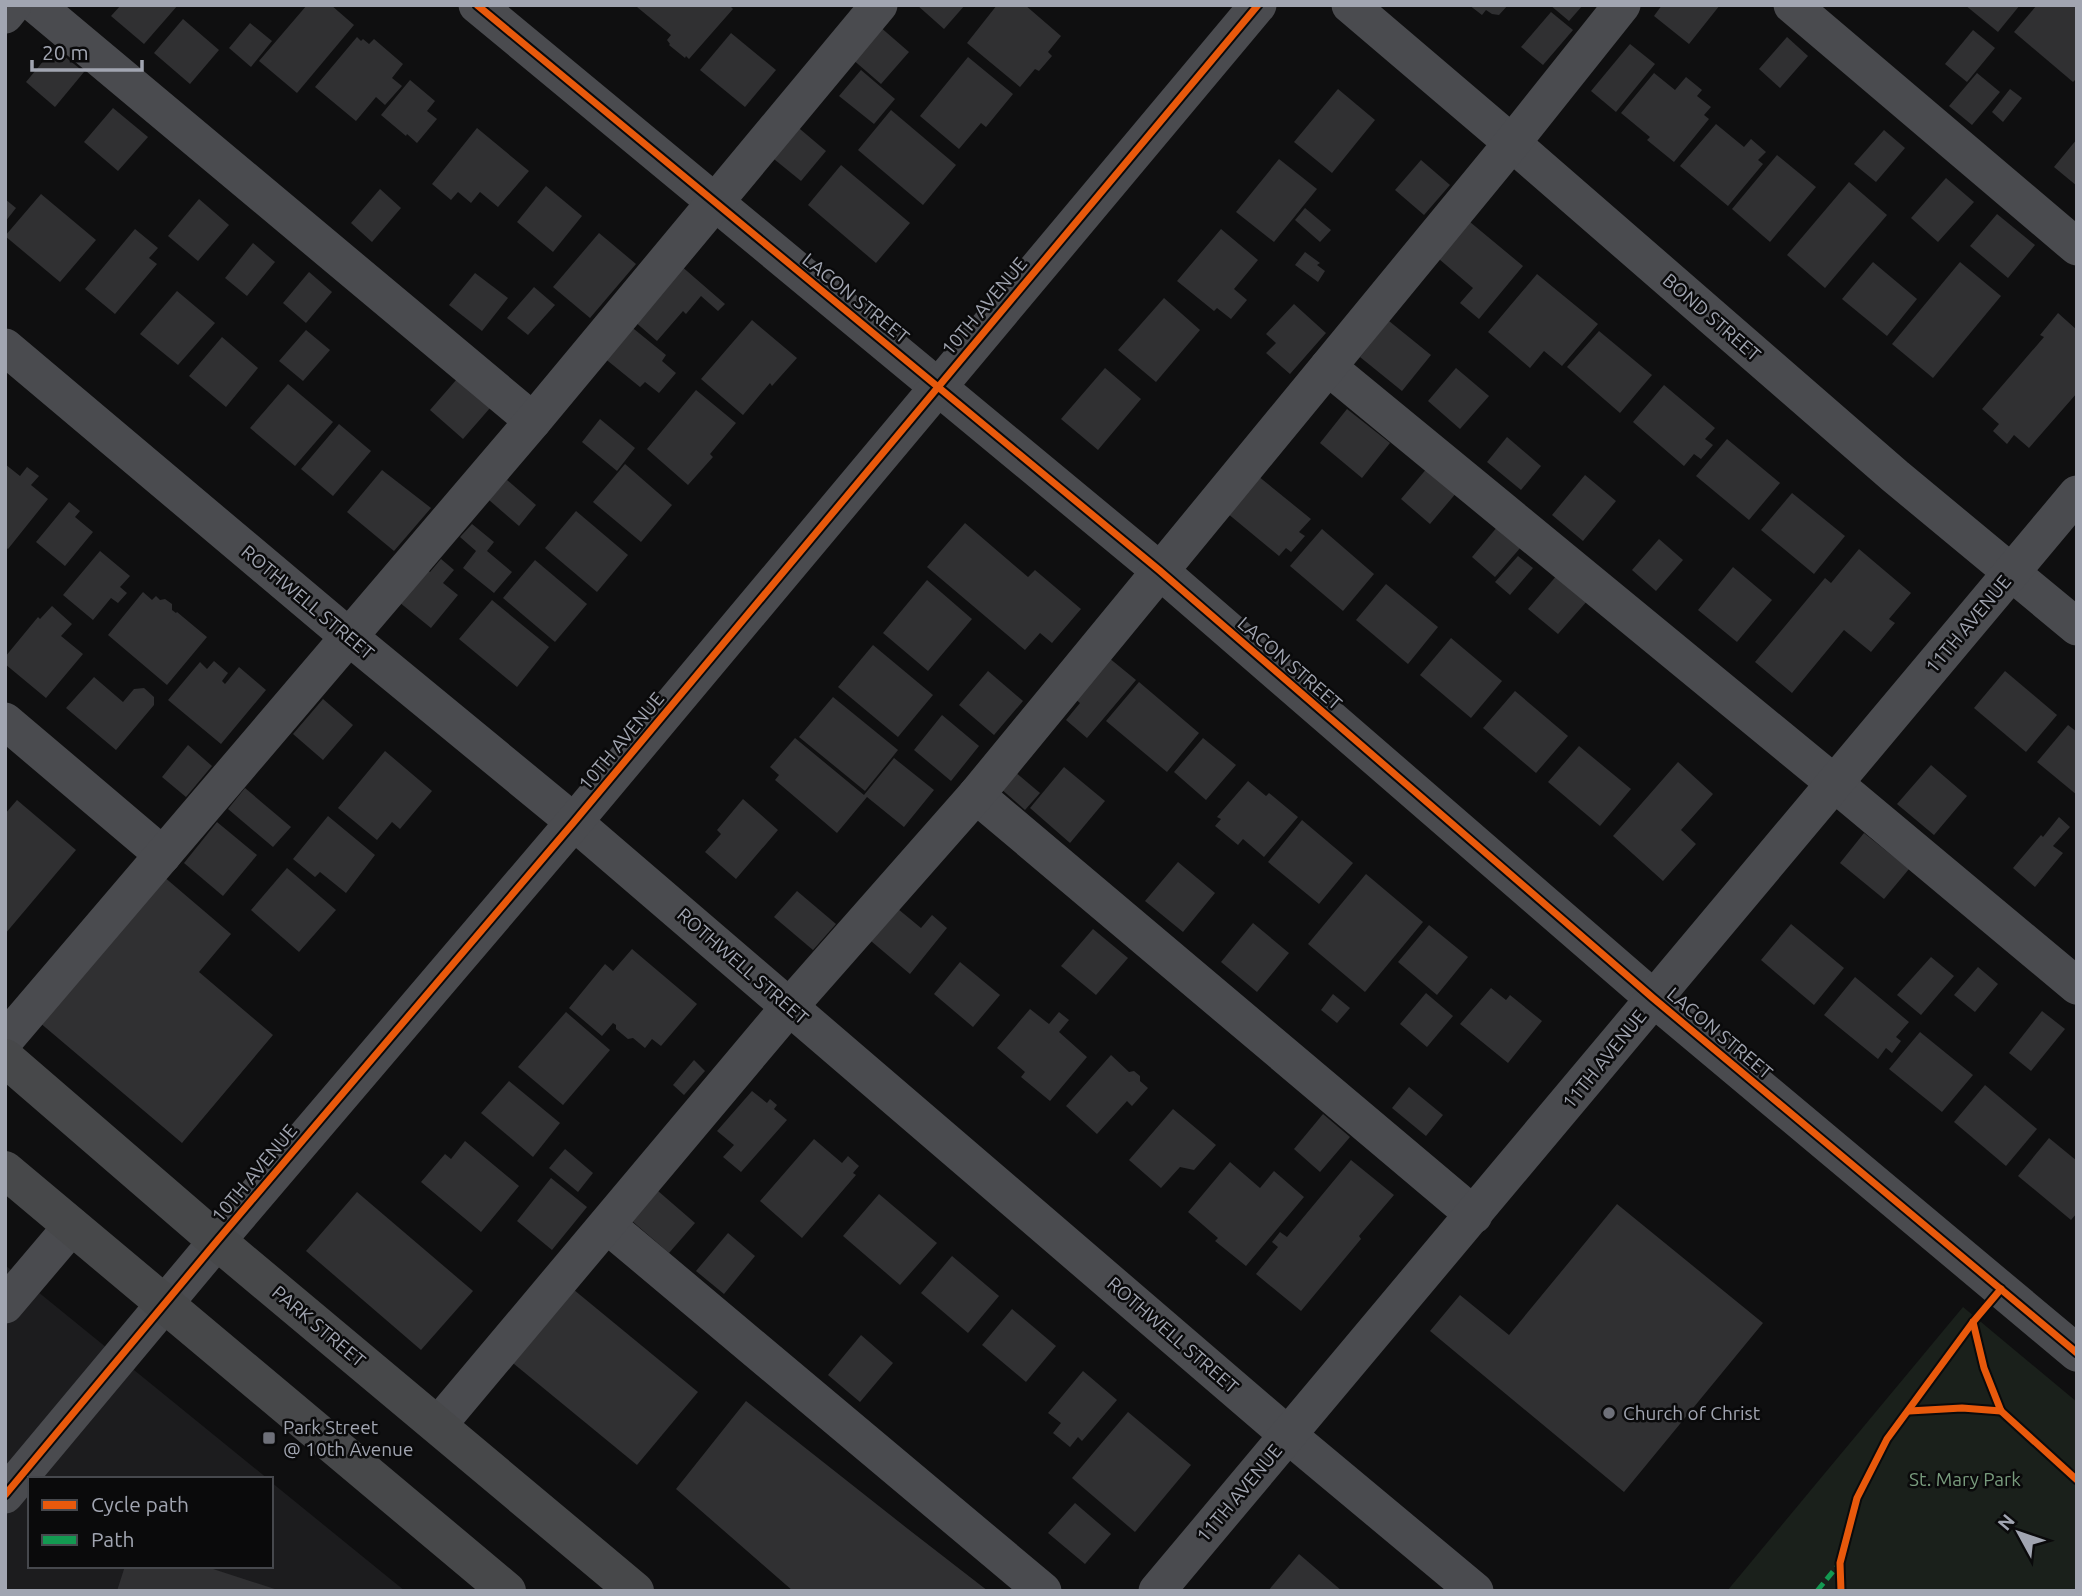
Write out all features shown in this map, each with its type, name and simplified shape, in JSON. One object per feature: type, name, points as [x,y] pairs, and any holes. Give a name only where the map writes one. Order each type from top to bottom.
[{"type":"main road","name":"PARK STREET","points":[[5,1058],[217,1241],[635,1591]]},
{"type":"main road","points":[[5,1170],[507,1591]]},
{"type":"street","points":[[5,15],[13,5]]},
{"type":"street","points":[[36,5],[533,421]]},
{"type":"street","name":"LACON STREET","points":[[477,5],[1159,570],[1653,998],[2077,1353]]},
{"type":"street","points":[[5,1040],[533,421],[879,5]]},
{"type":"street","name":"10TH AVENUE","points":[[5,1495],[574,822],[1258,5]]},
{"type":"street","name":"BOND STREET","points":[[1350,5],[1895,476],[2077,627]]},
{"type":"street","points":[[438,1425],[790,1006],[976,795],[1512,143],[1622,5]]},
{"type":"street","points":[[1792,5],[2077,247]]},
{"type":"street","name":"ROTHWELL STREET","points":[[5,346],[348,636],[574,822],[1288,1435],[1475,1591]]},
{"type":"street","points":[[1328,367],[2077,986]]},
{"type":"street","name":"11TH AVENUE","points":[[1157,1591],[2077,494]]},
{"type":"street","points":[[5,721],[163,855]]},
{"type":"street","points":[[976,795],[1474,1215]]},
{"type":"street","points":[[607,1225],[1043,1591]]},
{"type":"street","points":[[5,1305],[72,1226]]},
{"type":"shaded area","points":[[5,1265],[266,1477],[28,1477],[28,1568],[273,1568],[273,1484],[405,1591],[5,1591]]},
{"type":"green space","name":"St. Mary Park","points":[[1963,1307],[2077,1402],[2077,1591],[1727,1591]]},
{"type":"building","points":[[121,5],[178,5],[144,44],[111,16]]},
{"type":"building","points":[[307,5],[331,5],[354,25],[297,93],[259,61]]},
{"type":"building","points":[[729,5],[733,9],[689,59],[669,45],[667,40],[671,35],[637,7]]},
{"type":"building","points":[[917,5],[965,5],[944,29]]},
{"type":"building","points":[[997,5],[1025,5],[1061,36],[1048,52],[1052,56],[1039,71],[1035,69],[1020,87],[967,43]]},
{"type":"building","points":[[1469,5],[1508,5],[1499,15],[1486,10],[1482,15]]},
{"type":"building","points":[[1550,5],[1583,5],[1569,21]]},
{"type":"building","points":[[1662,5],[1720,5],[1689,44],[1654,16]]},
{"type":"building","points":[[1965,5],[2020,5],[1998,32]]},
{"type":"building","points":[[2037,5],[2077,5],[2077,78],[2073,82],[2014,32]]},
{"type":"building","points":[[1551,12],[1573,30],[1543,65],[1521,47]]},
{"type":"building","points":[[183,19],[219,50],[190,84],[154,53]]},
{"type":"building","points":[[250,23],[272,41],[251,67],[229,48]]},
{"type":"building","points":[[879,26],[909,52],[881,84],[851,58]]},
{"type":"building","points":[[1973,30],[1995,48],[1967,82],[1945,64]]},
{"type":"building","points":[[731,33],[776,70],[745,107],[700,70]]},
{"type":"building","points":[[357,37],[369,44],[374,39],[403,64],[392,78],[402,86],[385,105],[376,97],[356,121],[315,87]]},
{"type":"building","points":[[1787,37],[1808,56],[1780,88],[1759,69]]},
{"type":"building","points":[[1630,44],[1655,64],[1616,112],[1591,91]]},
{"type":"building","points":[[54,48],[84,72],[55,107],[26,82]]},
{"type":"building","points":[[968,57],[1013,94],[986,127],[981,123],[959,149],[920,116]]},
{"type":"building","points":[[861,70],[895,99],[874,124],[839,96]]},
{"type":"building","points":[[1654,73],[1675,90],[1686,77],[1702,90],[1697,96],[1711,107],[1704,115],[1709,119],[1674,162],[1647,140],[1650,137],[1621,113]]},
{"type":"building","points":[[1977,73],[2000,92],[1972,125],[1949,106]]},
{"type":"building","points":[[410,80],[435,101],[427,111],[437,119],[417,143],[381,115]]},
{"type":"building","points":[[1338,89],[1375,120],[1332,173],[1294,142]]},
{"type":"building","points":[[2010,89],[2022,98],[2003,122],[1992,112]]},
{"type":"building","points":[[113,108],[148,137],[118,171],[84,142]]},
{"type":"building","points":[[891,110],[956,165],[923,205],[858,150]]},
{"type":"building","points":[[794,124],[826,151],[801,181],[769,155]]},
{"type":"building","points":[[1716,124],[1744,147],[1751,139],[1766,152],[1758,160],[1763,164],[1728,206],[1680,166]]},
{"type":"building","points":[[477,128],[529,171],[498,207],[480,192],[471,203],[458,192],[451,200],[432,184]]},
{"type":"building","points":[[1884,130],[1905,148],[1876,182],[1854,164]]},
{"type":"building","points":[[2077,139],[2077,186],[2054,167]]},
{"type":"building","points":[[1777,155],[1816,187],[1770,242],[1732,209]]},
{"type":"building","points":[[1279,159],[1317,189],[1274,242],[1236,212]]},
{"type":"building","points":[[1421,160],[1450,185],[1424,215],[1395,190]]},
{"type":"building","points":[[841,165],[910,223],[876,263],[808,205]]},
{"type":"building","points":[[1946,178],[1974,202],[1938,242],[1911,218]]},
{"type":"building","points":[[1849,182],[1887,215],[1825,288],[1787,255]]},
{"type":"building","points":[[546,186],[582,216],[553,252],[517,222]]},
{"type":"building","points":[[380,189],[401,208],[372,242],[351,223]]},
{"type":"building","points":[[41,194],[96,240],[60,282],[5,236]]},
{"type":"building","points":[[5,199],[16,208],[5,222]]},
{"type":"building","points":[[199,199],[229,225],[198,261],[168,236]]},
{"type":"building","points":[[1305,208],[1331,230],[1320,242],[1295,220]]},
{"type":"building","points":[[1997,214],[2035,245],[2008,278],[1970,246]]},
{"type":"building","points":[[1470,222],[1523,266],[1479,319],[1460,303],[1473,288],[1439,259]]},
{"type":"building","points":[[135,229],[158,248],[149,258],[157,264],[115,314],[85,289]]},
{"type":"building","points":[[1221,229],[1258,260],[1234,289],[1247,300],[1231,319],[1217,308],[1214,311],[1177,281]]},
{"type":"building","points":[[599,233],[636,264],[590,318],[553,287]]},
{"type":"building","points":[[253,243],[275,262],[247,296],[225,278]]},
{"type":"building","points":[[1305,252],[1320,263],[1317,265],[1325,271],[1318,282],[1295,265]]},
{"type":"building","points":[[1873,262],[1917,299],[1887,336],[1842,299]]},
{"type":"building","points":[[1960,262],[2001,296],[1933,378],[1892,344]]},
{"type":"building","points":[[680,265],[725,304],[718,311],[701,296],[686,314],[683,311],[657,341],[633,320]]},
{"type":"building","points":[[309,272],[332,292],[306,323],[283,303]]},
{"type":"building","points":[[475,273],[508,298],[482,331],[449,305]]},
{"type":"building","points":[[1537,274],[1598,324],[1562,366],[1544,351],[1530,368],[1488,332]]},
{"type":"building","points":[[534,287],[555,305],[528,335],[507,318]]},
{"type":"building","points":[[177,291],[215,323],[178,365],[140,334]]},
{"type":"building","points":[[1164,298],[1200,330],[1156,382],[1118,350]]},
{"type":"building","points":[[1294,304],[1326,333],[1290,374],[1266,353],[1276,343],[1266,334]]},
{"type":"building","points":[[2058,313],[2077,330],[2077,393],[2029,448],[2014,435],[2007,444],[1993,431],[1999,424],[1982,409],[2044,337],[2040,335]]},
{"type":"building","points":[[752,320],[797,358],[772,386],[770,383],[743,415],[701,379]]},
{"type":"building","points":[[1389,321],[1431,355],[1402,391],[1360,357]]},
{"type":"building","points":[[629,325],[666,355],[662,361],[676,373],[659,393],[645,382],[640,387],[603,357]]},
{"type":"building","points":[[306,330],[330,350],[303,381],[279,361]]},
{"type":"building","points":[[1599,331],[1652,375],[1620,413],[1567,367]]},
{"type":"building","points":[[222,337],[258,368],[226,407],[189,376]]},
{"type":"building","points":[[1105,368],[1141,399],[1098,450],[1061,419]]},
{"type":"building","points":[[1456,368],[1489,396],[1460,429],[1428,401]]},
{"type":"building","points":[[457,379],[490,408],[463,439],[430,410]]},
{"type":"building","points":[[288,384],[333,422],[295,466],[250,428]]},
{"type":"building","points":[[1664,385],[1715,428],[1705,439],[1713,445],[1701,459],[1694,454],[1684,466],[1633,422]]},
{"type":"building","points":[[696,390],[736,423],[710,454],[713,457],[688,485],[647,449]]},
{"type":"building","points":[[1347,409],[1390,443],[1362,478],[1320,443]]},
{"type":"building","points":[[600,419],[635,448],[617,471],[582,442]]},
{"type":"building","points":[[339,424],[371,451],[333,496],[301,469]]},
{"type":"building","points":[[1507,437],[1541,466],[1521,490],[1487,462]]},
{"type":"building","points":[[1727,439],[1780,483],[1749,520],[1696,476]]},
{"type":"building","points":[[5,464],[20,476],[27,467],[39,476],[31,485],[48,499],[8,549],[5,547]]},
{"type":"building","points":[[625,464],[672,505],[641,542],[593,502]]},
{"type":"building","points":[[1428,467],[1457,492],[1430,524],[1401,499]]},
{"type":"building","points":[[382,470],[431,508],[394,551],[347,512]]},
{"type":"building","points":[[1585,475],[1616,501],[1583,541],[1552,515]]},
{"type":"building","points":[[1258,476],[1311,519],[1299,532],[1305,536],[1291,552],[1286,548],[1279,556],[1227,513]]},
{"type":"building","points":[[507,480],[536,505],[519,526],[489,500]]},
{"type":"building","points":[[1792,493],[1845,536],[1814,574],[1761,530]]},
{"type":"building","points":[[69,502],[80,511],[75,517],[93,532],[65,566],[36,542]]},
{"type":"building","points":[[576,511],[628,555],[597,592],[545,548]]},
{"type":"building","points":[[965,523],[1028,577],[1035,570],[1081,609],[1052,643],[1040,633],[1025,650],[927,567]]},
{"type":"building","points":[[472,524],[494,542],[487,551],[512,572],[494,593],[463,568],[476,551],[460,537]]},
{"type":"building","points":[[1498,526],[1521,547],[1495,577],[1472,557]]},
{"type":"building","points":[[1322,529],[1374,574],[1343,611],[1290,566]]},
{"type":"building","points":[[1659,539],[1683,560],[1656,591],[1632,570]]},
{"type":"building","points":[[1859,549],[1911,593],[1889,619],[1895,623],[1871,652],[1844,630],[1792,693],[1755,662],[1825,578],[1831,583]]},
{"type":"building","points":[[100,551],[130,576],[120,587],[127,593],[118,603],[111,598],[93,620],[63,595]]},
{"type":"building","points":[[1518,556],[1533,568],[1510,595],[1495,582]]},
{"type":"building","points":[[441,559],[454,570],[443,583],[458,595],[431,628],[399,602],[426,569],[430,572]]},
{"type":"building","points":[[535,560],[587,604],[555,642],[503,598]]},
{"type":"building","points":[[1733,567],[1772,600],[1737,642],[1698,610]]},
{"type":"building","points":[[1558,574],[1588,600],[1558,634],[1528,609]]},
{"type":"building","points":[[927,580],[972,619],[928,671],[883,633]]},
{"type":"building","points":[[1386,584],[1438,627],[1408,664],[1356,620]]},
{"type":"building","points":[[143,592],[152,600],[156,596],[160,600],[165,599],[172,604],[172,610],[207,637],[167,685],[108,635]]},
{"type":"building","points":[[492,600],[549,647],[517,687],[459,639]]},
{"type":"building","points":[[52,606],[72,624],[61,636],[83,654],[46,698],[5,664],[5,657],[38,617],[40,619]]},
{"type":"building","points":[[1451,638],[1502,681],[1471,718],[1420,675]]},
{"type":"building","points":[[873,645],[933,695],[898,737],[838,687]]},
{"type":"building","points":[[1103,653],[1136,680],[1087,738],[1066,720],[1080,703],[1069,694]]},
{"type":"building","points":[[214,661],[228,673],[222,681],[225,684],[239,667],[266,690],[221,744],[168,700],[200,662],[207,669]]},
{"type":"building","points":[[988,671],[1023,701],[994,735],[959,705]]},
{"type":"building","points":[[2005,671],[2057,715],[2026,752],[1974,708]]},
{"type":"building","points":[[94,677],[123,702],[134,689],[144,688],[154,697],[154,705],[116,750],[66,708]]},
{"type":"building","points":[[1139,682],[1199,733],[1167,772],[1106,721]]},
{"type":"building","points":[[1515,691],[1568,736],[1536,773],[1483,728]]},
{"type":"building","points":[[833,697],[898,750],[865,791],[799,737]]},
{"type":"building","points":[[323,699],[353,725],[323,760],[293,734]]},
{"type":"building","points":[[942,715],[979,746],[951,781],[914,750]]},
{"type":"building","points":[[2068,725],[2077,732],[2077,795],[2037,762]]},
{"type":"building","points":[[795,738],[864,795],[894,758],[934,790],[904,827],[867,797],[837,833],[775,780],[779,775],[770,767]]},
{"type":"building","points":[[1203,738],[1236,765],[1206,800],[1174,772]]},
{"type":"building","points":[[188,745],[212,766],[186,797],[162,777]]},
{"type":"building","points":[[1579,746],[1631,789],[1600,826],[1548,782]]},
{"type":"building","points":[[385,751],[432,791],[400,829],[392,822],[377,840],[338,808]]},
{"type":"building","points":[[1678,762],[1713,794],[1681,830],[1696,844],[1663,881],[1613,836]]},
{"type":"building","points":[[1931,765],[1967,796],[1934,835],[1897,804]]},
{"type":"building","points":[[1064,767],[1105,801],[1070,843],[1030,808]]},
{"type":"building","points":[[1014,771],[1040,793],[1025,810],[1000,788]]},
{"type":"building","points":[[1248,781],[1266,796],[1269,793],[1298,817],[1264,857],[1243,839],[1238,845],[1215,826],[1221,819],[1217,817]]},
{"type":"building","points":[[245,788],[291,827],[273,847],[228,809]]},
{"type":"building","points":[[743,799],[778,830],[736,879],[705,852],[721,834],[717,830]]},
{"type":"building","points":[[17,800],[76,850],[5,934],[5,814]]},
{"type":"building","points":[[328,816],[375,855],[346,893],[320,872],[315,877],[293,859]]},
{"type":"building","points":[[2059,817],[2070,827],[2053,846],[2063,853],[2035,887],[2013,868]]},
{"type":"building","points":[[1302,820],[1353,863],[1319,904],[1268,862]]},
{"type":"building","points":[[217,822],[257,855],[223,896],[184,863]]},
{"type":"building","points":[[1864,833],[1909,869],[1884,899],[1840,863]]},
{"type":"building","points":[[1178,862],[1215,893],[1183,932],[1145,901]]},
{"type":"building","points":[[287,868],[336,910],[299,952],[251,910]]},
{"type":"building","points":[[1366,874],[1423,922],[1365,992],[1308,944]]},
{"type":"building","points":[[163,876],[231,934],[199,972],[273,1035],[182,1143],[39,1022]]},
{"type":"building","points":[[797,891],[836,924],[813,950],[774,917]]},
{"type":"building","points":[[898,909],[921,928],[932,915],[947,928],[910,974],[871,941]]},
{"type":"building","points":[[1253,923],[1289,953],[1257,992],[1221,962]]},
{"type":"building","points":[[1791,924],[1844,968],[1814,1005],[1761,960]]},
{"type":"building","points":[[1429,925],[1468,957],[1437,995],[1398,962]]},
{"type":"building","points":[[1093,929],[1128,958],[1096,995],[1061,966]]},
{"type":"building","points":[[632,949],[697,1004],[661,1046],[652,1039],[645,1048],[633,1038],[628,1039],[613,1023],[602,1036],[569,1008],[605,964],[613,971]]},
{"type":"building","points":[[1931,957],[1954,976],[1921,1015],[1897,995]]},
{"type":"building","points":[[960,962],[1000,995],[973,1027],[934,994]]},
{"type":"building","points":[[1978,967],[1998,984],[1975,1012],[1954,995]]},
{"type":"building","points":[[1855,977],[1909,1022],[1896,1037],[1901,1041],[1892,1053],[1886,1048],[1878,1059],[1824,1015]]},
{"type":"building","points":[[1491,988],[1506,1000],[1510,995],[1542,1021],[1508,1063],[1460,1024]]},
{"type":"building","points":[[1426,993],[1453,1016],[1427,1047],[1400,1024]]},
{"type":"building","points":[[1333,994],[1350,1008],[1337,1023],[1321,1010]]},
{"type":"building","points":[[1030,1009],[1049,1024],[1059,1012],[1069,1020],[1059,1032],[1087,1057],[1050,1101],[1021,1077],[1025,1072],[997,1048]]},
{"type":"building","points":[[2042,1011],[2065,1029],[2031,1071],[2009,1053]]},
{"type":"building","points":[[566,1012],[610,1050],[563,1105],[518,1067]]},
{"type":"building","points":[[1920,1032],[1973,1075],[1942,1112],[1889,1069]]},
{"type":"building","points":[[1111,1055],[1129,1072],[1134,1071],[1140,1076],[1140,1081],[1148,1088],[1132,1106],[1127,1101],[1097,1134],[1066,1106]]},
{"type":"building","points":[[694,1060],[705,1071],[684,1095],[673,1085]]},
{"type":"building","points":[[509,1081],[560,1123],[533,1157],[481,1113]]},
{"type":"building","points":[[1985,1085],[2037,1129],[2006,1166],[1954,1122]]},
{"type":"building","points":[[1409,1087],[1443,1115],[1426,1136],[1392,1108]]},
{"type":"building","points":[[752,1091],[767,1103],[770,1099],[777,1105],[774,1109],[787,1120],[741,1172],[723,1157],[734,1145],[717,1131]]},
{"type":"building","points":[[1173,1109],[1216,1145],[1194,1170],[1180,1167],[1161,1188],[1129,1160]]},
{"type":"building","points":[[1323,1114],[1350,1137],[1320,1172],[1294,1149]]},
{"type":"building","points":[[2049,1138],[2077,1161],[2077,1213],[2071,1220],[2018,1176]]},
{"type":"building","points":[[814,1139],[842,1163],[848,1156],[859,1166],[853,1173],[856,1175],[802,1238],[760,1201]]},
{"type":"building","points":[[465,1141],[519,1186],[481,1232],[421,1182],[445,1154],[451,1159]]},
{"type":"building","points":[[565,1149],[593,1173],[578,1192],[549,1168]]},
{"type":"building","points":[[1351,1160],[1394,1195],[1301,1311],[1256,1274],[1278,1247],[1272,1242],[1280,1232],[1287,1237]]},
{"type":"building","points":[[1230,1162],[1260,1188],[1274,1171],[1304,1197],[1246,1266],[1215,1241],[1218,1238],[1188,1212]]},
{"type":"building","points":[[551,1178],[587,1207],[552,1250],[517,1221]]},
{"type":"building","points":[[658,1191],[695,1223],[669,1253],[632,1221]]},
{"type":"building","points":[[357,1192],[473,1291],[421,1350],[306,1251]]},
{"type":"building","points":[[879,1194],[937,1243],[900,1285],[843,1236]]},
{"type":"building","name":"Church of Christ","points":[[1617,1204],[1763,1323],[1624,1492],[1430,1331],[1460,1295],[1509,1335]]},
{"type":"building","points":[[728,1233],[755,1256],[724,1294],[696,1271]]},
{"type":"building","points":[[952,1256],[999,1296],[968,1333],[921,1293]]},
{"type":"building","points":[[568,1285],[698,1392],[637,1465],[508,1359]]},
{"type":"building","points":[[1012,1309],[1056,1346],[1026,1382],[982,1345]]},
{"type":"building","points":[[861,1335],[893,1363],[860,1402],[828,1375]]},
{"type":"building","points":[[1083,1371],[1117,1400],[1082,1441],[1078,1437],[1070,1447],[1053,1433],[1061,1423],[1048,1413]]},
{"type":"building","points":[[746,1401],[988,1591],[793,1591],[676,1489]]},
{"type":"building","points":[[1128,1412],[1191,1465],[1135,1532],[1072,1478]]},
{"type":"building","points":[[1075,1503],[1111,1534],[1085,1564],[1048,1533]]},
{"type":"building","points":[[1299,1554],[1342,1591],[1268,1591]]},
{"type":"building","points":[[124,1568],[210,1568],[281,1591],[117,1591]]},
{"type":"marked path","points":[[1817,1591],[1840,1563]]},
{"type":"cycle path","points":[[477,5],[1159,570],[1653,998],[2077,1353]]},
{"type":"cycle path","points":[[5,1495],[574,822],[1258,5]]},
{"type":"cycle path","points":[[1841,1591],[1840,1563],[1857,1498],[1887,1439],[1973,1322],[2001,1289]]},
{"type":"cycle path","points":[[1973,1322],[1984,1368],[2001,1411],[2077,1480]]},
{"type":"cycle path","points":[[1909,1411],[1962,1408],[2001,1411]]},
{"type":"place","name":"Church of Christ","points":[[1609,1413]]},
{"type":"place","name":"Park Street @ 10th Avenue","points":[[269,1438]]}]
